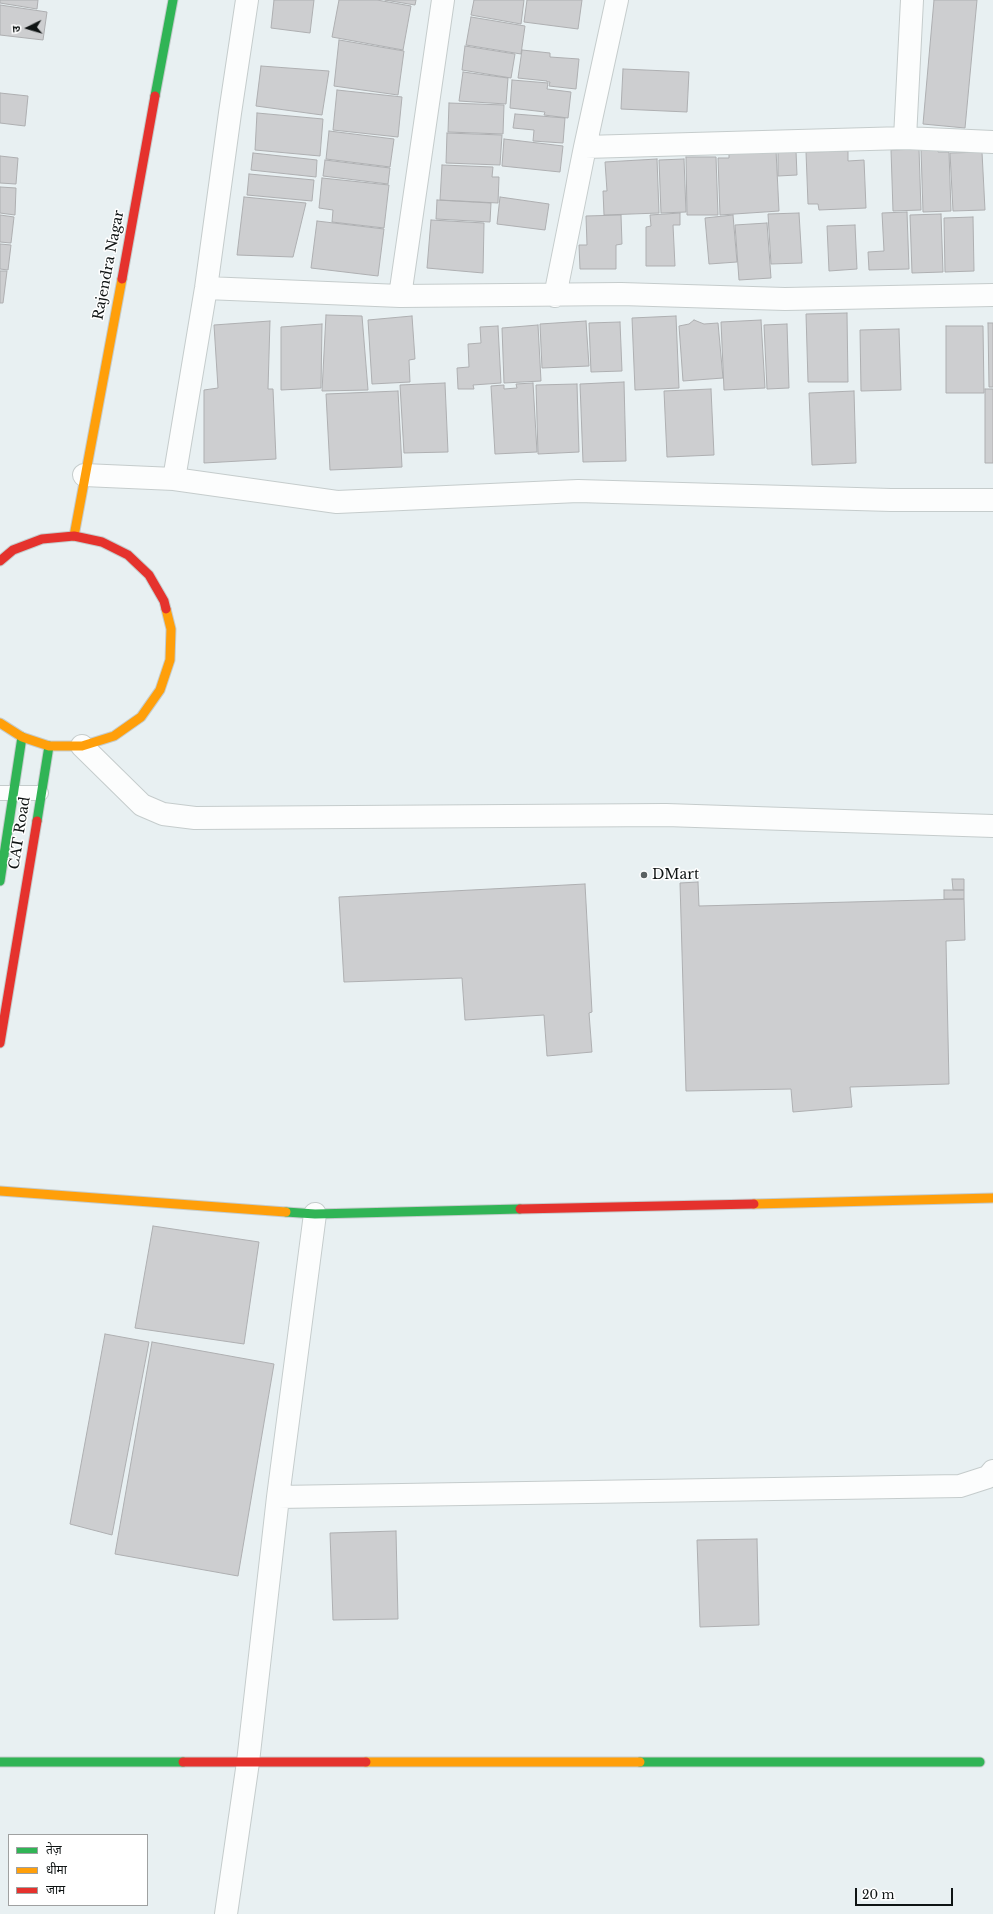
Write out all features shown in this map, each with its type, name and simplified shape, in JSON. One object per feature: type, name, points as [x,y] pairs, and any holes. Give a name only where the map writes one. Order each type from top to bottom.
[{"type":"street","name":"Rajendra Nagar","points":[[74,536],[84,475],[173,0]]},
{"type":"street","points":[[174,479],[206,288],[247,0]]},
{"type":"street","points":[[400,296],[443,0]]},
{"type":"street","points":[[555,296],[617,0]]},
{"type":"street","points":[[905,138],[912,0]]},
{"type":"street","points":[[585,147],[905,138],[993,142]]},
{"type":"street","points":[[206,288],[400,296],[555,296],[621,294],[785,299],[993,295]]},
{"type":"street","points":[[84,475],[174,479],[337,502],[578,491],[891,500],[993,500]]},
{"type":"street","points":[[0,561],[13,550],[42,538],[74,536],[102,542],[128,555],[149,575],[164,601],[171,629],[170,660],[160,690],[141,717],[114,736],[82,746],[49,746],[22,737],[0,723]]},
{"type":"street","name":"CAT Road","points":[[0,881],[7,793],[22,737]]},
{"type":"street","name":"CAT Road","points":[[0,1043],[49,746]]},
{"type":"street","points":[[82,746],[142,805],[164,814],[195,818],[666,815],[993,826]]},
{"type":"street","points":[[0,1191],[315,1214],[993,1198]]},
{"type":"street","points":[[226,1914],[248,1762],[278,1497],[315,1214]]},
{"type":"street","points":[[278,1497],[960,1486],[988,1477],[993,1471]]},
{"type":"street","points":[[0,1762],[980,1762]]},
{"type":"lane","points":[[7,793],[41,793]]},
{"type":"building","points":[[0,0],[38,0],[37,9],[0,3]]},
{"type":"building","points":[[274,0],[314,0],[310,33],[271,28]]},
{"type":"building","points":[[339,0],[377,0],[411,6],[403,50],[332,37]]},
{"type":"building","points":[[385,0],[416,0],[415,5]]},
{"type":"building","points":[[474,0],[524,0],[521,24],[471,15]]},
{"type":"building","points":[[527,0],[582,0],[578,29],[524,22]]},
{"type":"building","points":[[934,0],[977,0],[965,128],[923,124]]},
{"type":"building","points":[[0,5],[47,12],[43,40],[0,35]]},
{"type":"building","points":[[471,17],[525,26],[521,54],[466,45]]},
{"type":"building","points":[[339,40],[404,51],[398,95],[334,86]]},
{"type":"building","points":[[465,46],[515,54],[511,78],[462,70]]},
{"type":"building","points":[[522,50],[550,53],[550,57],[579,59],[576,89],[549,86],[550,82],[547,81],[518,78]]},
{"type":"building","points":[[261,66],[329,71],[322,115],[256,106]]},
{"type":"building","points":[[623,69],[689,72],[687,112],[621,109]]},
{"type":"building","points":[[463,72],[508,78],[506,104],[459,101]]},
{"type":"building","points":[[512,80],[548,83],[547,89],[571,92],[568,118],[544,115],[545,112],[510,108]]},
{"type":"building","points":[[337,90],[402,97],[398,137],[333,130]]},
{"type":"building","points":[[0,93],[28,96],[25,126],[0,123]]},
{"type":"building","points":[[449,103],[504,105],[503,134],[448,132]]},
{"type":"building","points":[[257,113],[323,119],[320,156],[255,150]]},
{"type":"building","points":[[515,114],[565,118],[563,143],[533,141],[534,130],[513,128]]},
{"type":"building","points":[[329,131],[394,139],[390,167],[326,159]]},
{"type":"building","points":[[447,133],[502,135],[500,165],[446,163]]},
{"type":"building","points":[[504,139],[563,146],[560,172],[502,166]]},
{"type":"building","points":[[938,148],[938,152],[949,152],[951,211],[923,212],[921,149]]},
{"type":"building","points":[[919,149],[921,210],[893,211],[891,150]]},
{"type":"building","points":[[776,150],[779,211],[720,215],[718,158],[729,158],[729,154]]},
{"type":"building","points":[[778,151],[796,151],[797,175],[778,176]]},
{"type":"building","points":[[848,151],[848,161],[864,160],[866,208],[819,210],[818,204],[808,204],[806,152]]},
{"type":"building","points":[[982,152],[985,210],[953,211],[950,153]]},
{"type":"building","points":[[253,153],[317,160],[316,177],[251,170]]},
{"type":"building","points":[[0,156],[18,158],[16,184],[0,183]]},
{"type":"building","points":[[686,157],[716,157],[718,215],[687,215]]},
{"type":"building","points":[[657,159],[659,213],[604,215],[603,191],[607,191],[605,162]]},
{"type":"building","points":[[684,159],[686,212],[661,213],[659,160]]},
{"type":"building","points":[[325,160],[390,168],[388,184],[323,176]]},
{"type":"building","points":[[442,165],[493,167],[492,177],[499,177],[498,203],[440,200]]},
{"type":"building","points":[[249,174],[314,180],[312,201],[247,195]]},
{"type":"building","points":[[322,178],[389,185],[384,228],[332,222],[333,210],[319,208]]},
{"type":"building","points":[[0,187],[16,188],[15,215],[0,213]]},
{"type":"building","points":[[244,197],[306,203],[293,257],[237,255]]},
{"type":"building","points":[[500,197],[549,204],[545,230],[497,224]]},
{"type":"building","points":[[437,200],[491,203],[490,222],[436,219]]},
{"type":"building","points":[[907,212],[909,269],[869,270],[868,252],[884,251],[882,213]]},
{"type":"building","points":[[680,213],[680,225],[673,225],[675,266],[646,266],[646,227],[651,226],[650,215]]},
{"type":"building","points":[[799,213],[802,263],[771,264],[768,214]]},
{"type":"building","points":[[941,214],[943,272],[912,273],[910,215]]},
{"type":"building","points":[[0,215],[14,217],[11,243],[0,242]]},
{"type":"building","points":[[621,215],[622,244],[616,245],[616,269],[580,269],[579,245],[587,245],[586,216]]},
{"type":"building","points":[[733,215],[737,262],[709,264],[705,218]]},
{"type":"building","points":[[973,217],[974,271],[945,272],[944,218]]},
{"type":"building","points":[[431,220],[484,223],[483,273],[427,268]]},
{"type":"building","points":[[317,221],[384,229],[378,276],[311,268]]},
{"type":"building","points":[[767,223],[771,278],[739,280],[735,225]]},
{"type":"building","points":[[855,225],[857,269],[829,271],[827,226]]},
{"type":"building","points":[[0,244],[11,245],[8,270],[0,269]]},
{"type":"building","points":[[0,271],[7,271],[3,303],[0,303]]},
{"type":"building","points":[[847,313],[848,382],[808,382],[806,314]]},
{"type":"building","points":[[326,315],[362,316],[368,390],[322,391]]},
{"type":"building","points":[[412,316],[415,359],[409,360],[410,382],[372,384],[368,320]]},
{"type":"building","points":[[676,316],[679,388],[635,390],[632,318]]},
{"type":"building","points":[[694,320],[704,324],[718,323],[723,378],[683,381],[679,326],[689,324]]},
{"type":"building","points":[[761,320],[765,388],[724,390],[721,322]]},
{"type":"building","points":[[270,321],[268,389],[273,389],[276,459],[204,463],[204,390],[218,388],[214,325]]},
{"type":"building","points":[[586,321],[589,366],[542,368],[540,324]]},
{"type":"building","points":[[620,322],[622,371],[591,372],[589,323]]},
{"type":"building","points":[[988,323],[993,323],[993,387],[989,387]]},
{"type":"building","points":[[322,324],[321,388],[281,390],[281,327]]},
{"type":"building","points":[[787,324],[789,388],[767,389],[764,325]]},
{"type":"building","points":[[538,325],[541,381],[504,383],[502,328]]},
{"type":"building","points":[[498,326],[501,383],[473,385],[474,389],[458,389],[457,368],[469,367],[468,344],[481,343],[480,327]]},
{"type":"building","points":[[946,326],[983,326],[984,393],[946,393]]},
{"type":"building","points":[[899,329],[901,390],[861,391],[860,330]]},
{"type":"building","points":[[624,382],[626,461],[583,462],[580,384]]},
{"type":"building","points":[[445,383],[448,452],[404,453],[400,385]]},
{"type":"building","points":[[533,383],[537,452],[495,454],[491,386],[504,385],[504,389],[517,388],[516,384]]},
{"type":"building","points":[[577,384],[579,452],[538,454],[536,385]]},
{"type":"building","points":[[711,389],[714,455],[667,457],[664,391]]},
{"type":"building","points":[[985,389],[993,389],[993,463],[985,463]]},
{"type":"building","points":[[398,391],[402,467],[330,470],[326,394]]},
{"type":"building","points":[[854,391],[856,463],[812,465],[809,393]]},
{"type":"building","points":[[952,879],[964,879],[964,890],[953,890]]},
{"type":"building","points":[[698,882],[699,906],[964,899],[965,940],[946,941],[949,1084],[850,1087],[852,1107],[793,1112],[791,1089],[686,1091],[680,883]]},
{"type":"building","points":[[585,884],[592,1012],[589,1013],[592,1052],[547,1056],[544,1015],[465,1020],[462,978],[344,982],[339,897]]},
{"type":"building","points":[[944,890],[964,890],[964,899],[944,899]]},
{"type":"building","points":[[153,1226],[259,1242],[244,1344],[135,1328]]},
{"type":"building","points":[[105,1334],[149,1342],[112,1535],[70,1524]]},
{"type":"building","points":[[152,1342],[274,1364],[238,1576],[115,1554]]},
{"type":"building","points":[[396,1531],[398,1619],[333,1620],[330,1533]]},
{"type":"building","points":[[757,1539],[759,1625],[700,1627],[697,1540]]},
{"type":"traffic: fast","points":[[155,96],[173,0]]},
{"type":"traffic: fast","points":[[0,881],[22,737]]},
{"type":"traffic: fast","points":[[37,821],[49,746]]},
{"type":"traffic: fast","points":[[286,1212],[315,1214],[520,1209]]},
{"type":"traffic: fast","points":[[0,1762],[183,1762]]},
{"type":"traffic: fast","points":[[640,1762],[980,1762]]},
{"type":"traffic: slow","points":[[74,536],[122,279]]},
{"type":"traffic: slow","points":[[0,723],[22,737],[49,746],[82,746],[114,736],[141,717],[160,690],[170,660],[171,629],[166,609]]},
{"type":"traffic: slow","points":[[0,1191],[286,1212]]},
{"type":"traffic: slow","points":[[754,1204],[993,1198]]},
{"type":"traffic: slow","points":[[366,1762],[640,1762]]},
{"type":"traffic: jam","points":[[122,279],[155,96]]},
{"type":"traffic: jam","points":[[0,561],[13,550],[42,539],[74,536],[102,542],[128,555],[149,575],[164,601],[166,609]]},
{"type":"traffic: jam","points":[[0,1043],[37,821]]},
{"type":"traffic: jam","points":[[520,1209],[754,1204]]},
{"type":"traffic: jam","points":[[183,1762],[366,1762]]},
{"type":"place","name":"DMart","points":[[644,875]]}]
